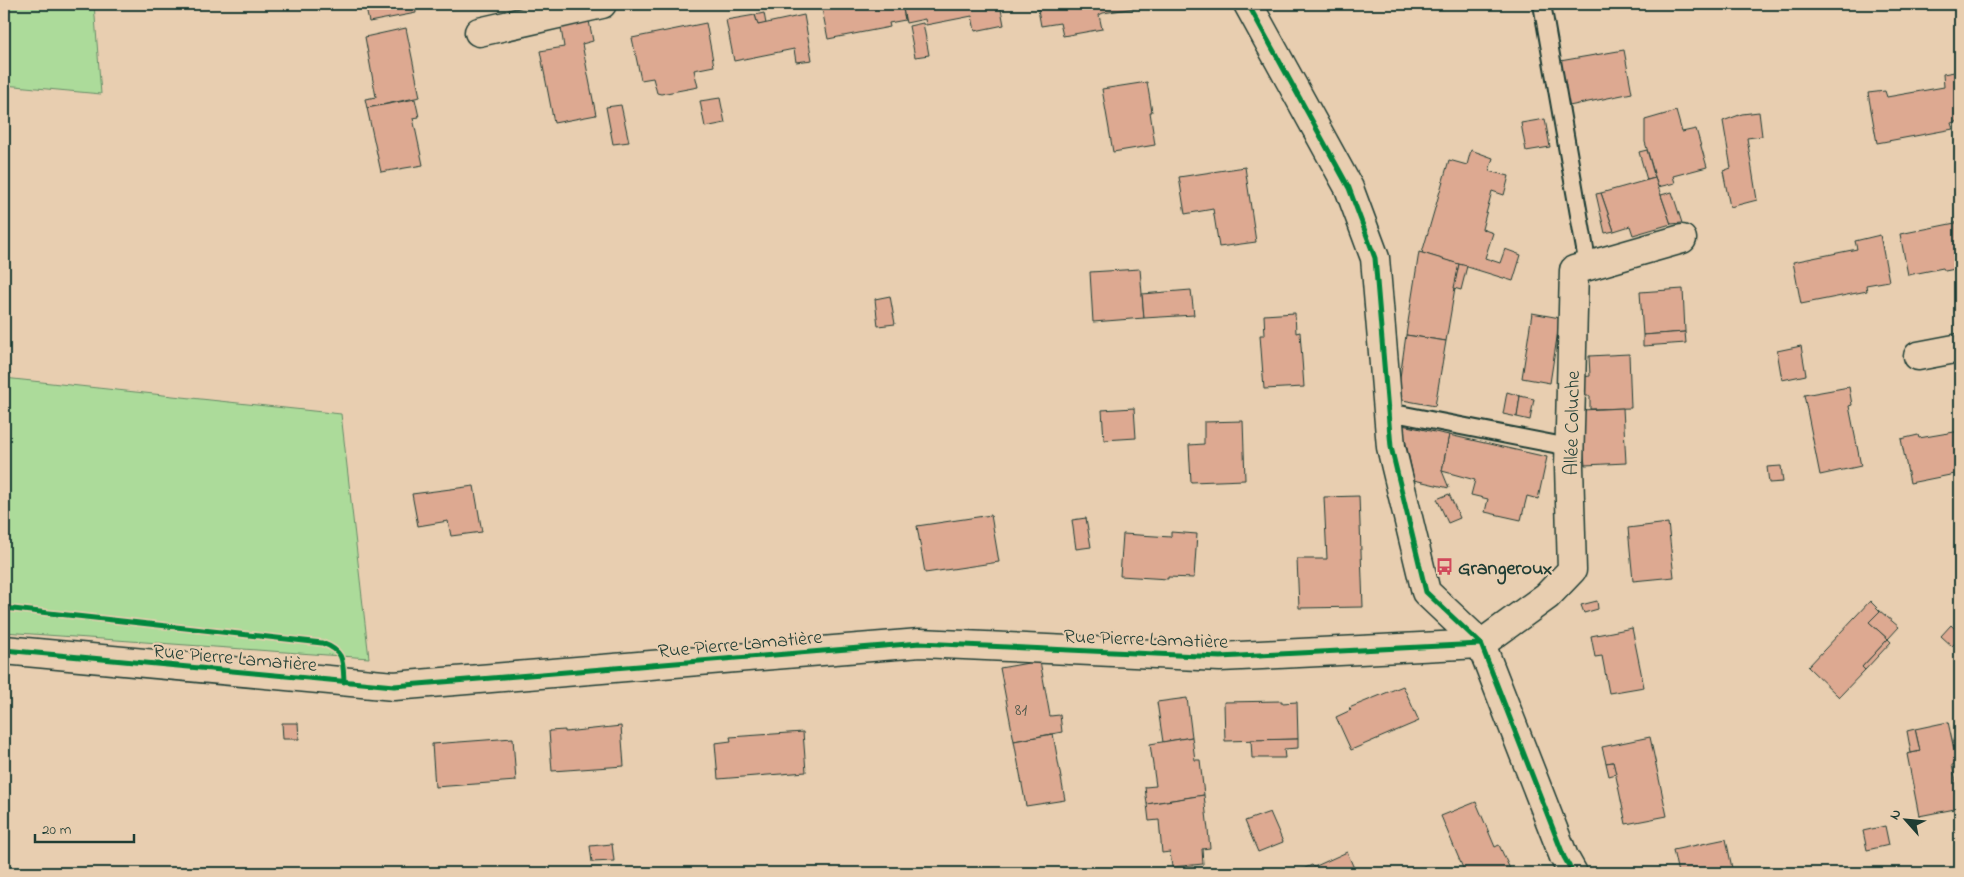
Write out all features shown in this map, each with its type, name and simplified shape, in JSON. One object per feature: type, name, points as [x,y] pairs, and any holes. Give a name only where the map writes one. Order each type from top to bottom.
[{"type":"street","points":[[478,32],[602,4]]},
{"type":"street","points":[[1248,4],[1349,188],[1375,258],[1391,447],[1426,592],[1481,644],[1564,857],[1573,873]]},
{"type":"street","name":"Allée Coluche","points":[[1481,644],[1547,596],[1572,570],[1569,447],[1574,270],[1682,239]]},
{"type":"street","points":[[1918,356],[1960,348]]},
{"type":"street","name":"Rue Pierre Lamatière","points":[[4,650],[394,686],[920,643],[1220,657],[1481,644]]},
{"type":"lane","points":[[1542,4],[1588,266]]},
{"type":"lane","points":[[1389,412],[1569,447]]},
{"type":"green space","points":[[4,4],[94,4],[101,94],[4,85]]},
{"type":"green space","points":[[4,378],[341,414],[369,658],[4,632]]},
{"type":"building","points":[[365,4],[415,4],[416,13],[369,22]]},
{"type":"building","points":[[821,4],[902,4],[905,20],[889,23],[890,27],[828,39]]},
{"type":"building","points":[[902,4],[1000,4],[1004,25],[975,31],[972,16],[926,25],[925,19],[906,23]]},
{"type":"building","points":[[1037,4],[1141,4],[1141,7],[1103,13],[1099,15],[1102,29],[1063,36],[1060,23],[1041,26]]},
{"type":"building","points":[[1929,4],[1959,4],[1930,9]]},
{"type":"building","points":[[764,13],[766,24],[758,25],[755,15]]},
{"type":"building","points":[[755,15],[758,25],[804,15],[812,60],[796,62],[794,49],[734,61],[726,20]]},
{"type":"building","points":[[588,16],[593,41],[582,44],[596,115],[554,123],[540,51],[564,47],[560,22]]},
{"type":"building","points":[[706,23],[714,66],[694,70],[698,87],[661,94],[657,93],[653,78],[641,80],[632,38]]},
{"type":"building","points":[[923,23],[929,55],[915,57],[909,26]]},
{"type":"building","points":[[406,28],[420,97],[367,108],[365,99],[376,97],[365,37]]},
{"type":"building","points":[[1624,50],[1632,93],[1569,106],[1560,61]]},
{"type":"building","points":[[1960,71],[1960,121],[1951,123],[1953,129],[1877,143],[1868,93],[1885,91],[1887,97],[1944,87],[1943,74]]},
{"type":"building","points":[[1147,82],[1155,145],[1113,152],[1102,89]]},
{"type":"building","points":[[720,98],[725,123],[705,127],[700,101]]},
{"type":"building","points":[[415,99],[419,117],[413,118],[423,165],[381,172],[367,108]]},
{"type":"building","points":[[621,105],[629,142],[613,144],[606,107]]},
{"type":"building","points":[[1676,111],[1682,132],[1696,129],[1707,167],[1673,176],[1675,183],[1658,187],[1645,142],[1645,120]]},
{"type":"building","points":[[1759,112],[1762,136],[1747,138],[1757,200],[1730,207],[1723,171],[1731,168],[1723,121],[1742,114]]},
{"type":"building","points":[[1545,119],[1550,147],[1526,151],[1521,123]]},
{"type":"building","points":[[1471,150],[1493,158],[1489,171],[1509,176],[1504,195],[1492,191],[1482,229],[1493,233],[1485,258],[1500,263],[1505,249],[1521,255],[1513,281],[1422,253],[1449,160],[1467,165]]},
{"type":"building","points":[[1647,150],[1655,178],[1647,180],[1639,152]]},
{"type":"building","points":[[1245,167],[1256,242],[1219,247],[1213,209],[1185,214],[1179,177]]},
{"type":"building","points":[[1655,178],[1671,224],[1633,235],[1630,226],[1614,231],[1601,193]]},
{"type":"building","points":[[1672,192],[1682,223],[1671,224],[1661,195]]},
{"type":"building","points":[[1601,193],[1614,231],[1605,233],[1596,194]]},
{"type":"building","points":[[1960,222],[1960,268],[1945,271],[1943,268],[1908,275],[1900,234]]},
{"type":"building","points":[[1880,235],[1889,281],[1866,285],[1867,291],[1801,304],[1793,262],[1857,249],[1855,241]]},
{"type":"building","points":[[1419,252],[1459,264],[1446,341],[1406,335]]},
{"type":"building","points":[[1459,264],[1467,266],[1461,290],[1454,288]]},
{"type":"building","points":[[1140,269],[1144,318],[1093,322],[1090,272]]},
{"type":"building","points":[[1683,289],[1685,332],[1643,335],[1640,292]]},
{"type":"building","points":[[1191,290],[1194,315],[1144,318],[1142,294]]},
{"type":"building","points":[[890,296],[895,324],[878,326],[875,299]]},
{"type":"building","points":[[1295,313],[1296,333],[1300,332],[1304,387],[1264,389],[1260,335],[1265,335],[1264,315]]},
{"type":"building","points":[[1532,313],[1560,318],[1550,383],[1522,378]]},
{"type":"building","points":[[1685,332],[1686,343],[1643,346],[1643,335]]},
{"type":"building","points":[[1406,335],[1446,341],[1435,406],[1397,399]]},
{"type":"building","points":[[1801,346],[1806,375],[1782,380],[1777,351]]},
{"type":"building","points":[[1629,354],[1631,408],[1590,409],[1590,396],[1582,396],[1582,377],[1590,376],[1589,356]]},
{"type":"building","points":[[1849,387],[1852,405],[1849,406],[1861,466],[1820,475],[1804,395]]},
{"type":"building","points":[[1507,392],[1520,396],[1517,417],[1503,414]]},
{"type":"building","points":[[1520,396],[1534,399],[1530,420],[1517,417]]},
{"type":"building","points":[[1134,408],[1136,438],[1104,440],[1102,410]]},
{"type":"building","points":[[1623,408],[1626,463],[1585,465],[1582,439],[1584,438],[1582,410]]},
{"type":"building","points":[[1243,421],[1245,480],[1191,482],[1189,445],[1204,444],[1204,422]]},
{"type":"building","points":[[1402,425],[1449,435],[1442,471],[1449,488],[1414,480]]},
{"type":"building","points":[[1960,431],[1960,473],[1910,483],[1901,439],[1918,435],[1919,438]]},
{"type":"building","points":[[1449,435],[1547,457],[1538,499],[1527,496],[1521,520],[1485,512],[1488,499],[1471,495],[1475,480],[1442,471]]},
{"type":"building","points":[[1781,466],[1783,482],[1769,483],[1767,467]]},
{"type":"building","points":[[474,486],[482,532],[451,536],[448,521],[418,526],[412,494]]},
{"type":"building","points":[[1449,494],[1460,518],[1448,523],[1437,499]]},
{"type":"building","points":[[1359,496],[1363,607],[1299,608],[1297,559],[1327,559],[1324,497]]},
{"type":"building","points":[[991,515],[999,562],[925,573],[917,526]]},
{"type":"building","points":[[1086,518],[1091,547],[1076,549],[1072,520]]},
{"type":"building","points":[[1668,523],[1674,577],[1633,581],[1628,528]]},
{"type":"building","points":[[1171,532],[1197,534],[1194,578],[1168,577],[1168,579],[1120,576],[1123,534],[1171,537]]},
{"type":"building","points":[[1597,601],[1598,609],[1584,613],[1581,605]]},
{"type":"building","points":[[1870,601],[1880,611],[1869,622],[1888,639],[1862,667],[1865,670],[1839,697],[1808,667]]},
{"type":"building","points":[[1880,611],[1899,627],[1888,639],[1869,622]]},
{"type":"building","points":[[1951,625],[1960,634],[1960,638],[1952,646],[1941,636]]},
{"type":"building","points":[[1632,628],[1644,687],[1609,693],[1602,656],[1595,657],[1591,636]]},
{"type":"building","points":[[1888,639],[1891,642],[1865,670],[1862,667]]},
{"type":"building","points":[[1040,661],[1050,716],[1060,715],[1062,732],[1014,741],[1000,668]]},
{"type":"building","points":[[1403,686],[1419,721],[1351,750],[1336,717],[1351,710],[1349,708]]},
{"type":"building","points":[[1187,698],[1192,737],[1163,742],[1157,702]]},
{"type":"building","points":[[1282,701],[1282,703],[1297,702],[1298,739],[1225,741],[1224,702]]},
{"type":"building","points":[[1948,722],[1957,763],[1952,765],[1956,782],[1960,782],[1960,808],[1919,816],[1907,754],[1920,751],[1915,729]]},
{"type":"building","points":[[282,723],[298,723],[299,739],[283,739]]},
{"type":"building","points":[[621,726],[624,766],[552,771],[549,731],[565,730],[565,732]]},
{"type":"building","points":[[1915,729],[1920,751],[1911,753],[1907,731]]},
{"type":"building","points":[[803,732],[806,772],[718,779],[715,743],[731,741],[730,737]]},
{"type":"building","points":[[1053,734],[1065,800],[1026,806],[1014,741]]},
{"type":"building","points":[[1192,737],[1195,760],[1200,760],[1204,795],[1147,804],[1145,787],[1156,786],[1150,744]]},
{"type":"building","points":[[1650,737],[1667,816],[1626,824],[1613,762],[1606,763],[1602,747]]},
{"type":"building","points":[[513,738],[516,781],[435,787],[432,744]]},
{"type":"building","points":[[1298,739],[1298,748],[1284,749],[1285,758],[1252,758],[1251,740]]},
{"type":"building","points":[[1613,762],[1616,774],[1609,776],[1606,763]]},
{"type":"building","points":[[1204,795],[1210,848],[1202,849],[1203,864],[1172,867],[1170,852],[1162,853],[1159,820],[1149,821],[1147,804]]},
{"type":"building","points":[[1476,802],[1495,847],[1499,845],[1510,869],[1501,873],[1465,873],[1441,816]]},
{"type":"building","points":[[1270,812],[1283,842],[1258,852],[1245,821]]},
{"type":"building","points":[[1885,826],[1889,845],[1867,850],[1863,831]]},
{"type":"building","points":[[1726,839],[1733,873],[1678,873],[1673,850]]},
{"type":"building","points":[[612,844],[614,861],[592,862],[590,846]]},
{"type":"building","points":[[1347,852],[1356,873],[1294,873],[1312,865],[1314,867]]},
{"type":"building","points":[[505,870],[504,873],[464,873]]},
{"type":"building","points":[[1880,870],[1881,873],[1864,873]]},
{"type":"cycle path","points":[[1248,4],[1349,188],[1375,258],[1391,447],[1426,592],[1481,644],[1564,857],[1573,873]]},
{"type":"cycle path","points":[[4,608],[322,643],[335,649],[341,657],[344,682]]},
{"type":"cycle path","points":[[4,650],[394,686],[920,643],[1220,657],[1481,644]]},
{"type":"place","name":"Grangeroux","points":[[1444,567]]}]
